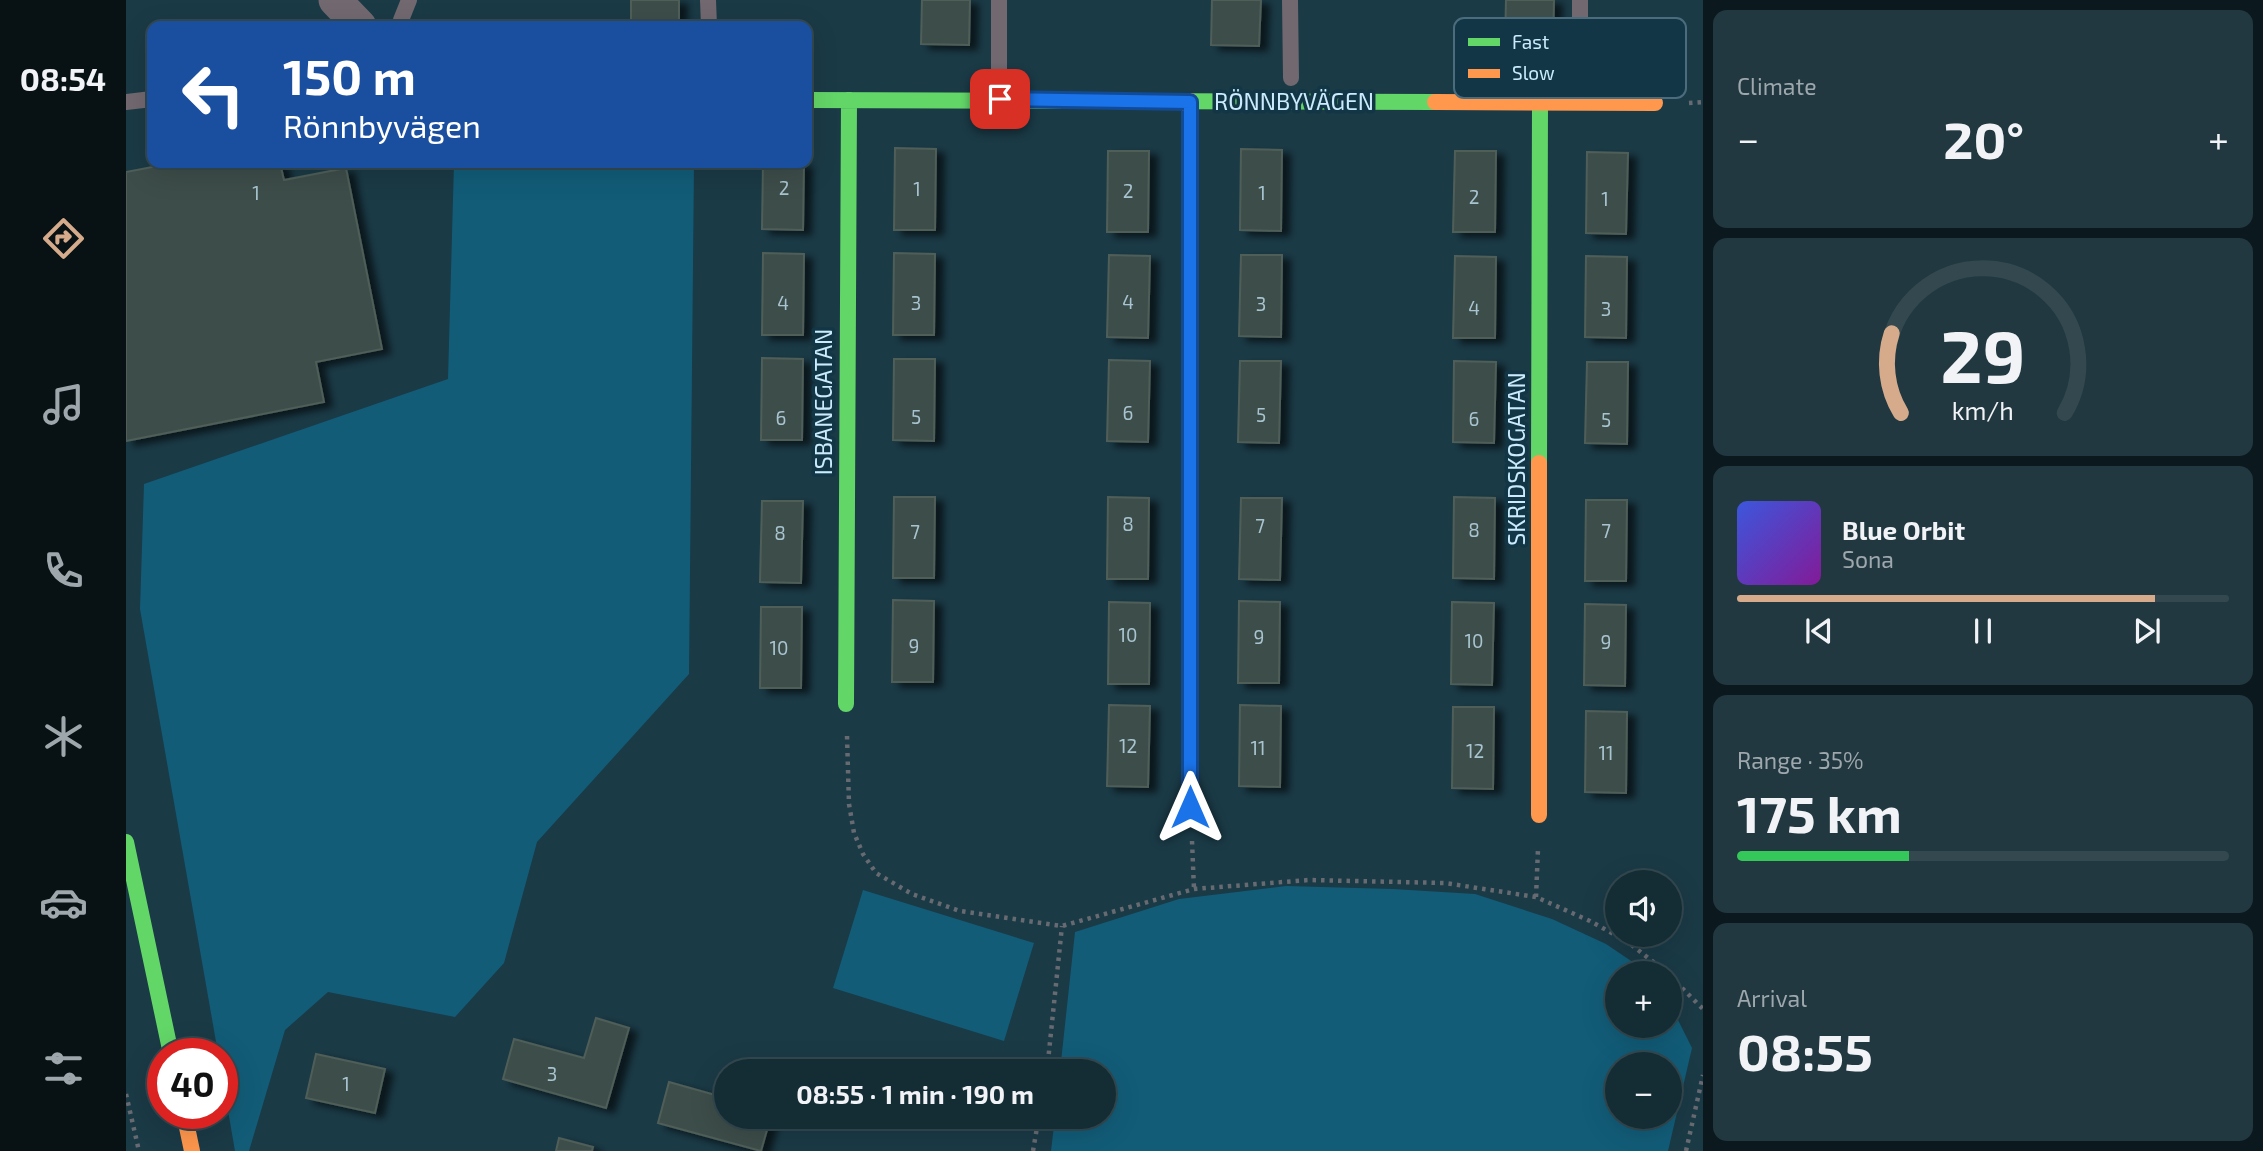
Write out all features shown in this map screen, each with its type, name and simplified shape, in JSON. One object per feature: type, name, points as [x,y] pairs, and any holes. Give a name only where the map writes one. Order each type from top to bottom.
[{"type":"street","points":[[335,0],[355,21]]},
{"type":"street","name":"RÖNNBYVÄGEN","points":[[812,100],[1655,103]]},
{"type":"street","name":"ISBANEGATAN","points":[[846,704],[849,100]]},
{"type":"street","points":[[1190,102],[1190,807]]},
{"type":"street","name":"SKRIDSKOGATAN","points":[[1539,815],[1540,102]]},
{"type":"street","points":[[126,842],[168,1038]]},
{"type":"street","points":[[187,1129],[192,1151]]},
{"type":"lane","points":[[401,20],[409,0]]},
{"type":"lane","points":[[708,0],[709,21]]},
{"type":"lane","points":[[999,0],[999,74]]},
{"type":"lane","points":[[1290,0],[1291,78]]},
{"type":"lane","points":[[1580,0],[1580,18]]},
{"type":"lane","points":[[126,102],[147,100]]},
{"type":"path","points":[[846,704],[849,804],[854,833],[863,854],[876,873],[912,894],[960,911],[1062,926],[1194,889],[1309,880],[1445,883],[1536,897],[1590,921],[1628,942],[1652,961]]},
{"type":"path","points":[[1190,807],[1194,889]]},
{"type":"path","points":[[1536,897],[1539,815]]},
{"type":"path","points":[[1048,1059],[1062,926]]},
{"type":"path","points":[[1682,988],[1703,1009]]},
{"type":"path","points":[[1686,1151],[1703,1075]]},
{"type":"path","points":[[126,1094],[139,1151]]},
{"type":"path","points":[[1032,1151],[1036,1129]]},
{"type":"shaded area","points":[[454,168],[694,168],[689,674],[537,842],[504,963],[455,1017],[328,992],[285,1030],[249,1151],[235,1151],[231,1129],[238,1129],[238,1038],[215,1038],[140,609],[144,484],[448,379]]},
{"type":"shaded area","points":[[1286,886],[1475,894],[1552,919],[1605,944],[1605,947],[1610,947],[1631,961],[1605,961],[1605,1038],[1682,1038],[1682,1028],[1692,1048],[1682,1091],[1682,1052],[1605,1052],[1605,1129],[1673,1129],[1668,1151],[1051,1151],[1054,1129],[1116,1129],[1116,1059],[1061,1059],[1075,932],[1179,899]]},
{"type":"shaded area","points":[[863,890],[1034,943],[1004,1041],[833,988]]},
{"type":"building","points":[[631,0],[679,0],[679,21],[631,21]]},
{"type":"building","points":[[922,0],[970,0],[969,45],[921,44]]},
{"type":"building","points":[[1212,0],[1261,0],[1259,46],[1211,45]]},
{"type":"building","points":[[1506,0],[1554,0],[1554,18],[1506,18]]},
{"type":"building","points":[[895,148],[936,149],[935,230],[894,230]]},
{"type":"building","points":[[1241,149],[1282,150],[1281,231],[1240,230]]},
{"type":"building","points":[[1108,151],[1149,151],[1148,232],[1107,232]]},
{"type":"building","points":[[1455,151],[1496,151],[1495,232],[1453,232]]},
{"type":"building","points":[[1587,152],[1628,153],[1626,234],[1586,233]]},
{"type":"building","points":[[147,168],[281,168],[284,180],[346,168],[382,349],[316,362],[324,402],[126,441],[126,172]]},
{"type":"building","points":[[763,168],[804,168],[803,230],[762,229]]},
{"type":"building","points":[[763,253],[804,254],[803,335],[762,335]]},
{"type":"building","points":[[894,253],[935,254],[934,335],[893,335]]},
{"type":"building","points":[[1109,255],[1150,256],[1148,338],[1107,337]]},
{"type":"building","points":[[1241,255],[1282,255],[1281,337],[1239,336]]},
{"type":"building","points":[[1455,256],[1496,257],[1495,338],[1453,338]]},
{"type":"building","points":[[1586,256],[1627,257],[1626,338],[1585,337]]},
{"type":"building","points":[[762,358],[803,359],[802,440],[761,440]]},
{"type":"building","points":[[894,359],[935,359],[934,441],[893,440]]},
{"type":"building","points":[[1109,360],[1150,361],[1148,442],[1107,441]]},
{"type":"building","points":[[1240,361],[1281,361],[1279,443],[1238,442]]},
{"type":"building","points":[[1454,361],[1496,362],[1494,443],[1453,442]]},
{"type":"building","points":[[1587,362],[1628,362],[1627,444],[1585,443]]},
{"type":"building","points":[[894,497],[935,497],[934,578],[893,578]]},
{"type":"building","points":[[1108,497],[1149,498],[1148,579],[1107,579]]},
{"type":"building","points":[[1454,497],[1495,498],[1494,579],[1453,578]]},
{"type":"building","points":[[1241,498],[1282,498],[1280,580],[1239,579]]},
{"type":"building","points":[[1586,500],[1627,500],[1626,581],[1585,581]]},
{"type":"building","points":[[762,501],[803,501],[801,583],[760,582]]},
{"type":"building","points":[[893,600],[934,601],[933,682],[892,682]]},
{"type":"building","points":[[1239,601],[1280,602],[1279,683],[1238,683]]},
{"type":"building","points":[[1109,602],[1150,603],[1149,684],[1108,684]]},
{"type":"building","points":[[1452,602],[1494,603],[1492,685],[1451,684]]},
{"type":"building","points":[[1585,604],[1626,605],[1625,686],[1584,685]]},
{"type":"building","points":[[761,607],[802,607],[801,688],[760,688]]},
{"type":"building","points":[[1109,705],[1150,706],[1148,787],[1107,786]]},
{"type":"building","points":[[1240,705],[1281,706],[1280,787],[1239,786]]},
{"type":"building","points":[[1453,707],[1494,707],[1493,789],[1452,788]]},
{"type":"building","points":[[1586,711],[1627,712],[1626,793],[1585,792]]},
{"type":"building","points":[[596,1018],[629,1028],[606,1108],[503,1079],[514,1039],[584,1058]]},
{"type":"building","points":[[316,1054],[385,1069],[375,1113],[306,1098]]},
{"type":"building","points":[[669,1082],[714,1095],[714,1129],[767,1129],[761,1151],[658,1123]]},
{"type":"building","points":[[559,1138],[593,1147],[592,1151],[556,1151]]},
{"type":"traffic: fast","points":[[812,100],[1435,102]]},
{"type":"traffic: fast","points":[[846,704],[849,100]]},
{"type":"traffic: fast","points":[[1539,463],[1540,102]]},
{"type":"traffic: fast","points":[[1190,555],[1190,807]]},
{"type":"traffic: fast","points":[[126,842],[168,1038]]},
{"type":"traffic: slow","points":[[1190,101],[1190,555]]},
{"type":"traffic: slow","points":[[1435,102],[1655,103]]},
{"type":"traffic: slow","points":[[1539,463],[1539,815]]},
{"type":"traffic: slow","points":[[187,1129],[192,1151]]},
{"type":"route","points":[[1000,99],[1190,102],[1190,807]]}]
